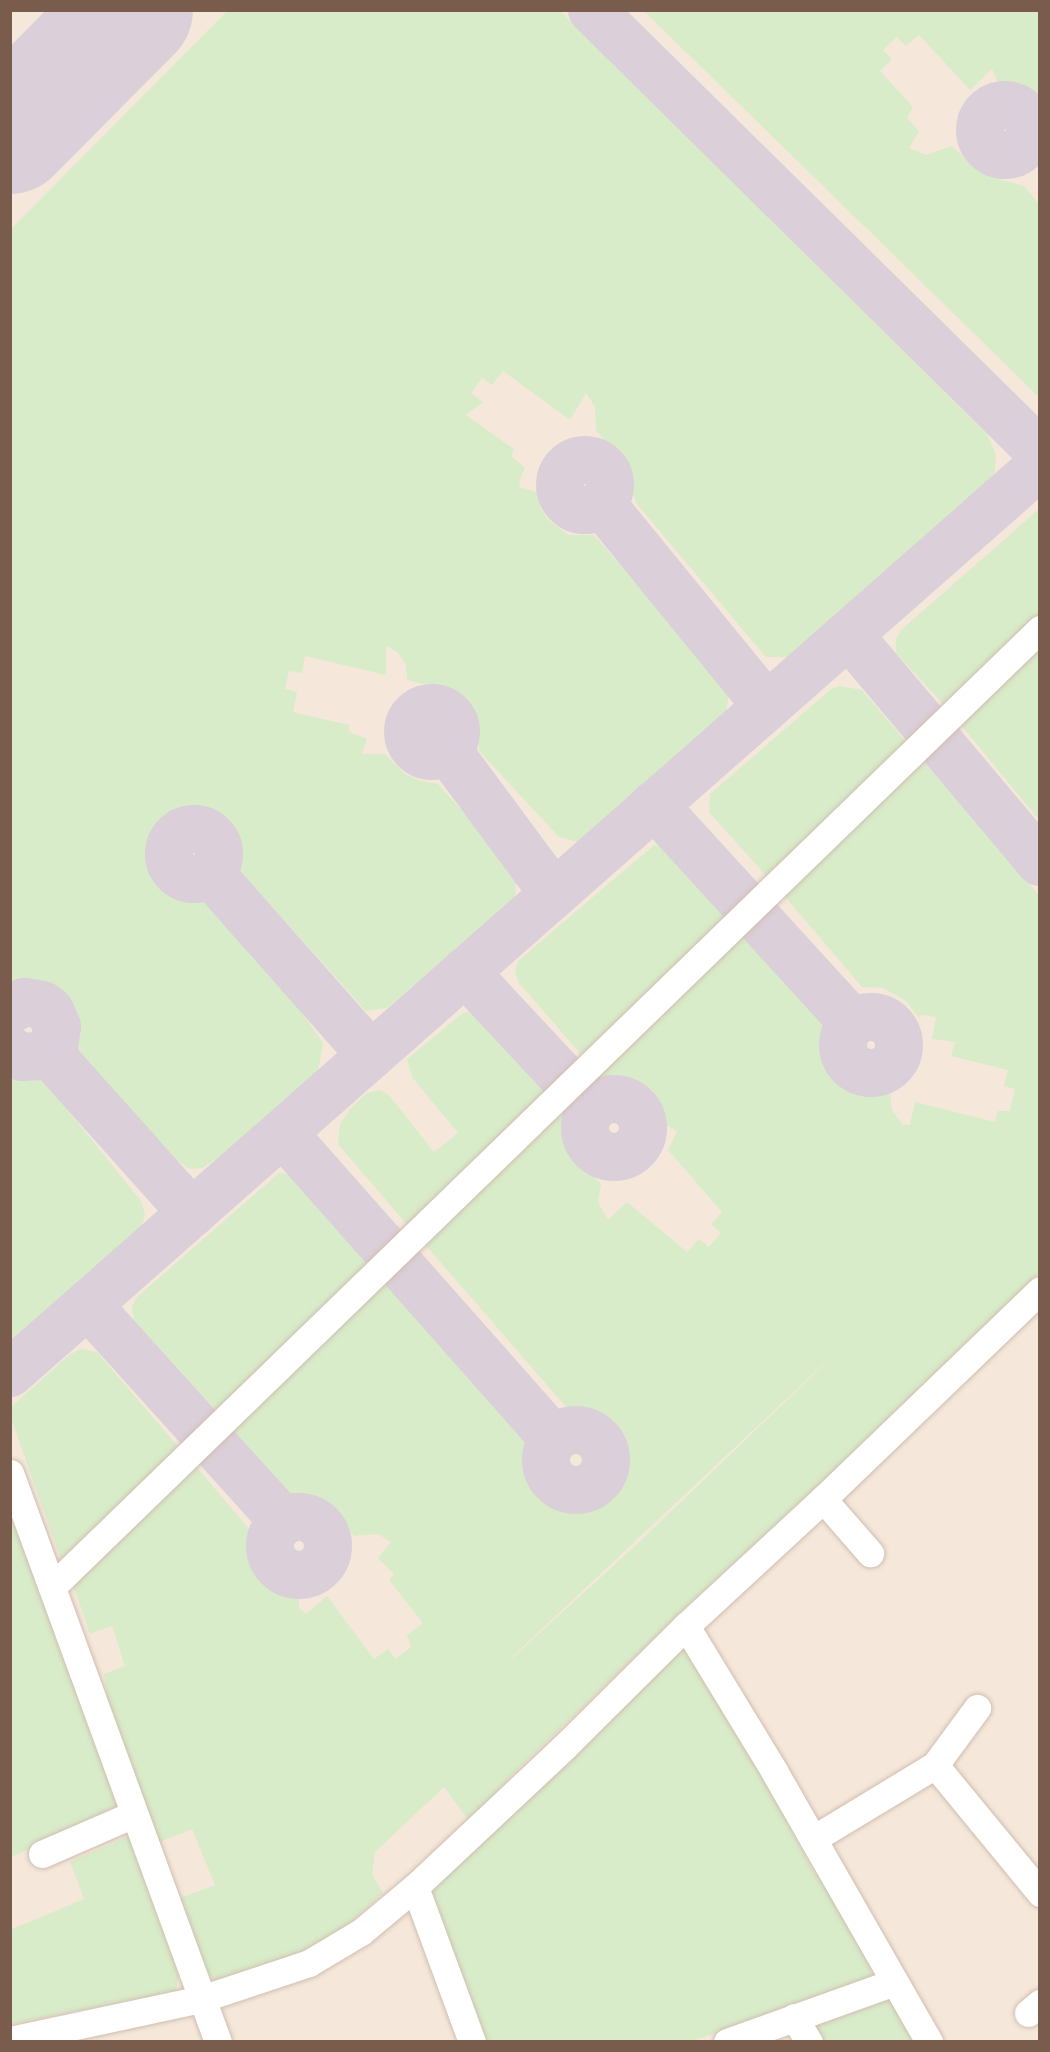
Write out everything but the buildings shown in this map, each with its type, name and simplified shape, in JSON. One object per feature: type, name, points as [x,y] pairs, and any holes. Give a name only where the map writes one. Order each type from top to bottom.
[{"type":"street","points":[[52,1587],[1040,629]]},
{"type":"street","points":[[10,2040],[201,1999],[309,1963],[361,1932],[415,1887],[564,1747],[686,1626],[823,1499],[1040,1290]]},
{"type":"street","points":[[10,1473],[218,2042]]},
{"type":"street","points":[[823,1499],[870,1553]]},
{"type":"street","points":[[686,1626],[813,1839],[928,2042]]},
{"type":"street","points":[[813,1839],[936,1765],[977,1708]]},
{"type":"street","points":[[936,1765],[1040,1893]]},
{"type":"street","points":[[42,1854],[134,1814]]},
{"type":"street","points":[[415,1887],[472,2042]]},
{"type":"street","points":[[727,2042],[895,1982]]},
{"type":"street","points":[[794,2017],[808,2042]]},
{"type":"shaded area","points":[[11,11],[1039,11],[1039,2041],[11,2041]]},
{"type":"green space","points":[[227,11],[560,11],[987,434],[996,455],[995,472],[986,489],[788,657],[766,657],[636,503],[622,458],[596,431],[595,407],[586,393],[570,420],[503,371],[492,385],[482,378],[471,393],[483,402],[466,415],[514,449],[511,456],[525,468],[519,482],[521,488],[537,492],[541,509],[548,520],[569,535],[594,535],[729,690],[726,716],[578,842],[559,837],[479,751],[478,725],[474,712],[463,700],[444,689],[407,680],[406,664],[397,652],[386,646],[386,675],[305,656],[302,673],[289,671],[285,689],[297,692],[293,712],[349,725],[349,732],[367,739],[362,754],[385,754],[405,774],[421,781],[438,784],[517,871],[515,898],[387,1008],[366,1011],[236,867],[233,834],[224,821],[208,814],[186,815],[175,820],[171,817],[157,829],[161,834],[151,848],[156,872],[164,886],[186,895],[203,895],[296,1004],[323,1043],[318,1071],[219,1157],[203,1168],[190,1169],[175,1159],[71,1044],[67,1012],[58,999],[42,990],[24,989],[11,994],[10,230]]},
{"type":"green space","points":[[644,11],[1039,11],[1039,93],[1014,85],[999,85],[992,69],[970,90],[919,35],[906,46],[897,37],[883,50],[892,59],[880,71],[913,107],[907,118],[919,131],[909,148],[927,155],[951,146],[988,176],[1024,186],[1039,204],[1039,397]]},
{"type":"green space","points":[[1039,509],[1039,614],[945,706],[896,653],[896,639],[901,630]]},
{"type":"green space","points":[[1039,640],[1039,820],[957,720]]},
{"type":"green space","points":[[840,686],[862,690],[908,744],[768,878],[709,812],[710,794],[831,689]]},
{"type":"green space","points":[[919,756],[1039,895],[1039,1273],[837,1468],[686,1607],[512,1775],[469,1821],[444,1787],[375,1852],[372,1874],[383,1893],[347,1925],[314,1947],[220,1983],[201,1969],[180,1898],[215,1885],[192,1829],[157,1843],[108,1703],[104,1674],[125,1666],[112,1626],[90,1634],[73,1584],[195,1465],[249,1529],[251,1560],[260,1576],[279,1591],[299,1595],[299,1608],[306,1614],[327,1596],[374,1659],[388,1649],[396,1659],[411,1647],[407,1635],[423,1623],[389,1580],[394,1574],[378,1558],[391,1542],[378,1534],[354,1536],[331,1511],[312,1499],[290,1494],[231,1428],[386,1280],[534,1447],[535,1472],[543,1486],[553,1494],[570,1500],[586,1499],[597,1493],[601,1498],[613,1485],[609,1479],[619,1466],[618,1446],[612,1433],[601,1423],[583,1417],[566,1417],[566,1407],[423,1242],[558,1110],[569,1119],[563,1133],[579,1162],[601,1184],[598,1202],[608,1220],[627,1202],[687,1252],[699,1239],[709,1247],[721,1233],[711,1224],[722,1212],[668,1150],[677,1132],[669,1126],[662,1126],[659,1111],[645,1089],[627,1081],[606,1080],[595,1071],[741,929],[824,1022],[826,1056],[836,1069],[862,1084],[890,1092],[892,1110],[902,1124],[910,1125],[915,1102],[995,1122],[998,1111],[1010,1111],[1015,1089],[1004,1086],[1008,1070],[951,1056],[955,1042],[932,1039],[936,1017],[922,1015],[919,1018],[906,1001],[883,988],[862,987],[780,891]],"holes":[[[864,1326],[635,1546],[511,1659]]]},
{"type":"green space","points":[[654,845],[673,847],[731,915],[585,1059],[519,983],[515,973],[518,961]]},
{"type":"green space","points":[[474,1011],[549,1093],[410,1228],[338,1144],[340,1124],[350,1109],[367,1093],[380,1090],[389,1095],[434,1152],[458,1133],[412,1077],[407,1059],[463,1013]]},
{"type":"green space","points":[[11,1069],[38,1073],[141,1201],[145,1215],[140,1230],[24,1333],[11,1341]]},
{"type":"green space","points":[[279,1173],[290,1174],[301,1179],[373,1264],[219,1414],[134,1320],[132,1308],[136,1298]]},
{"type":"green space","points":[[81,1349],[97,1352],[181,1450],[70,1558],[60,1557],[11,1418],[10,1408],[69,1355]]},
{"type":"green space","points":[[10,1515],[86,1710],[118,1809],[11,1857]]},
{"type":"green space","points":[[686,1647],[797,1826],[792,1832],[815,1874],[821,1871],[870,1957],[871,1977],[693,2041],[482,2041],[428,1900],[434,1888]]},
{"type":"green space","points":[[129,1836],[180,1968],[176,1991],[11,2024],[10,1925],[12,1929],[84,1899],[70,1862]]},
{"type":"green space","points":[[891,1995],[918,2041],[815,2041],[813,2024]]},
{"type":"taxiway","points":[[592,10],[1040,452]]},
{"type":"taxiway","points":[[1005,105],[1014,107],[1025,116],[1030,130],[1028,139],[1019,150],[1005,155],[996,153],[985,144],[980,130],[982,121],[991,110],[1005,105]]},
{"type":"taxiway","points":[[585,460],[594,462],[605,471],[610,485],[608,494],[599,505],[585,510],[576,508],[565,499],[560,485],[562,476],[571,465],[585,460]]},
{"type":"taxiway","points":[[10,1373],[1040,466]]},
{"type":"taxiway","points":[[602,504],[767,706]]},
{"type":"taxiway","points":[[849,635],[1040,862]]},
{"type":"taxiway","points":[[427,708],[437,708],[452,718],[456,732],[455,741],[446,752],[437,756],[427,756],[412,746],[408,737],[408,727],[418,712],[427,708]]},
{"type":"taxiway","points":[[448,751],[554,894]]},
{"type":"taxiway","points":[[654,805],[853,1023]]},
{"type":"taxiway","points":[[194,829],[203,831],[214,840],[219,854],[217,863],[208,874],[194,879],[185,877],[174,868],[169,854],[171,845],[180,834],[194,829]]},
{"type":"taxiway","points":[[210,873],[371,1055]]},
{"type":"taxiway","points":[[465,972],[592,1108]]},
{"type":"taxiway","points":[[10,1010],[24,1002],[42,1005],[50,1011],[57,1027],[54,1045],[40,1056],[22,1057],[10,1050]]},
{"type":"taxiway","points":[[871,1017],[886,1022],[894,1030],[899,1045],[894,1060],[886,1068],[871,1073],[856,1068],[848,1060],[843,1045],[848,1030],[856,1022],[871,1017]]},
{"type":"taxiway","points":[[48,1052],[192,1213]]},
{"type":"taxiway","points":[[614,1099],[625,1101],[638,1112],[643,1128],[641,1139],[630,1152],[614,1157],[603,1155],[590,1144],[585,1128],[587,1117],[598,1104],[614,1099]]},
{"type":"taxiway","points":[[283,1133],[554,1439]]},
{"type":"taxiway","points":[[88,1305],[283,1521]]},
{"type":"taxiway","points":[[576,1430],[593,1435],[601,1443],[606,1460],[601,1477],[593,1485],[576,1490],[559,1485],[551,1477],[546,1460],[551,1443],[559,1435],[576,1430]]},
{"type":"taxiway","points":[[293,1517],[305,1517],[320,1525],[328,1540],[328,1546],[328,1552],[320,1567],[305,1575],[293,1575],[278,1567],[270,1552],[270,1540],[278,1525],[293,1517]]},
{"type":"runway","points":[[10,133],[132,10]]}]
